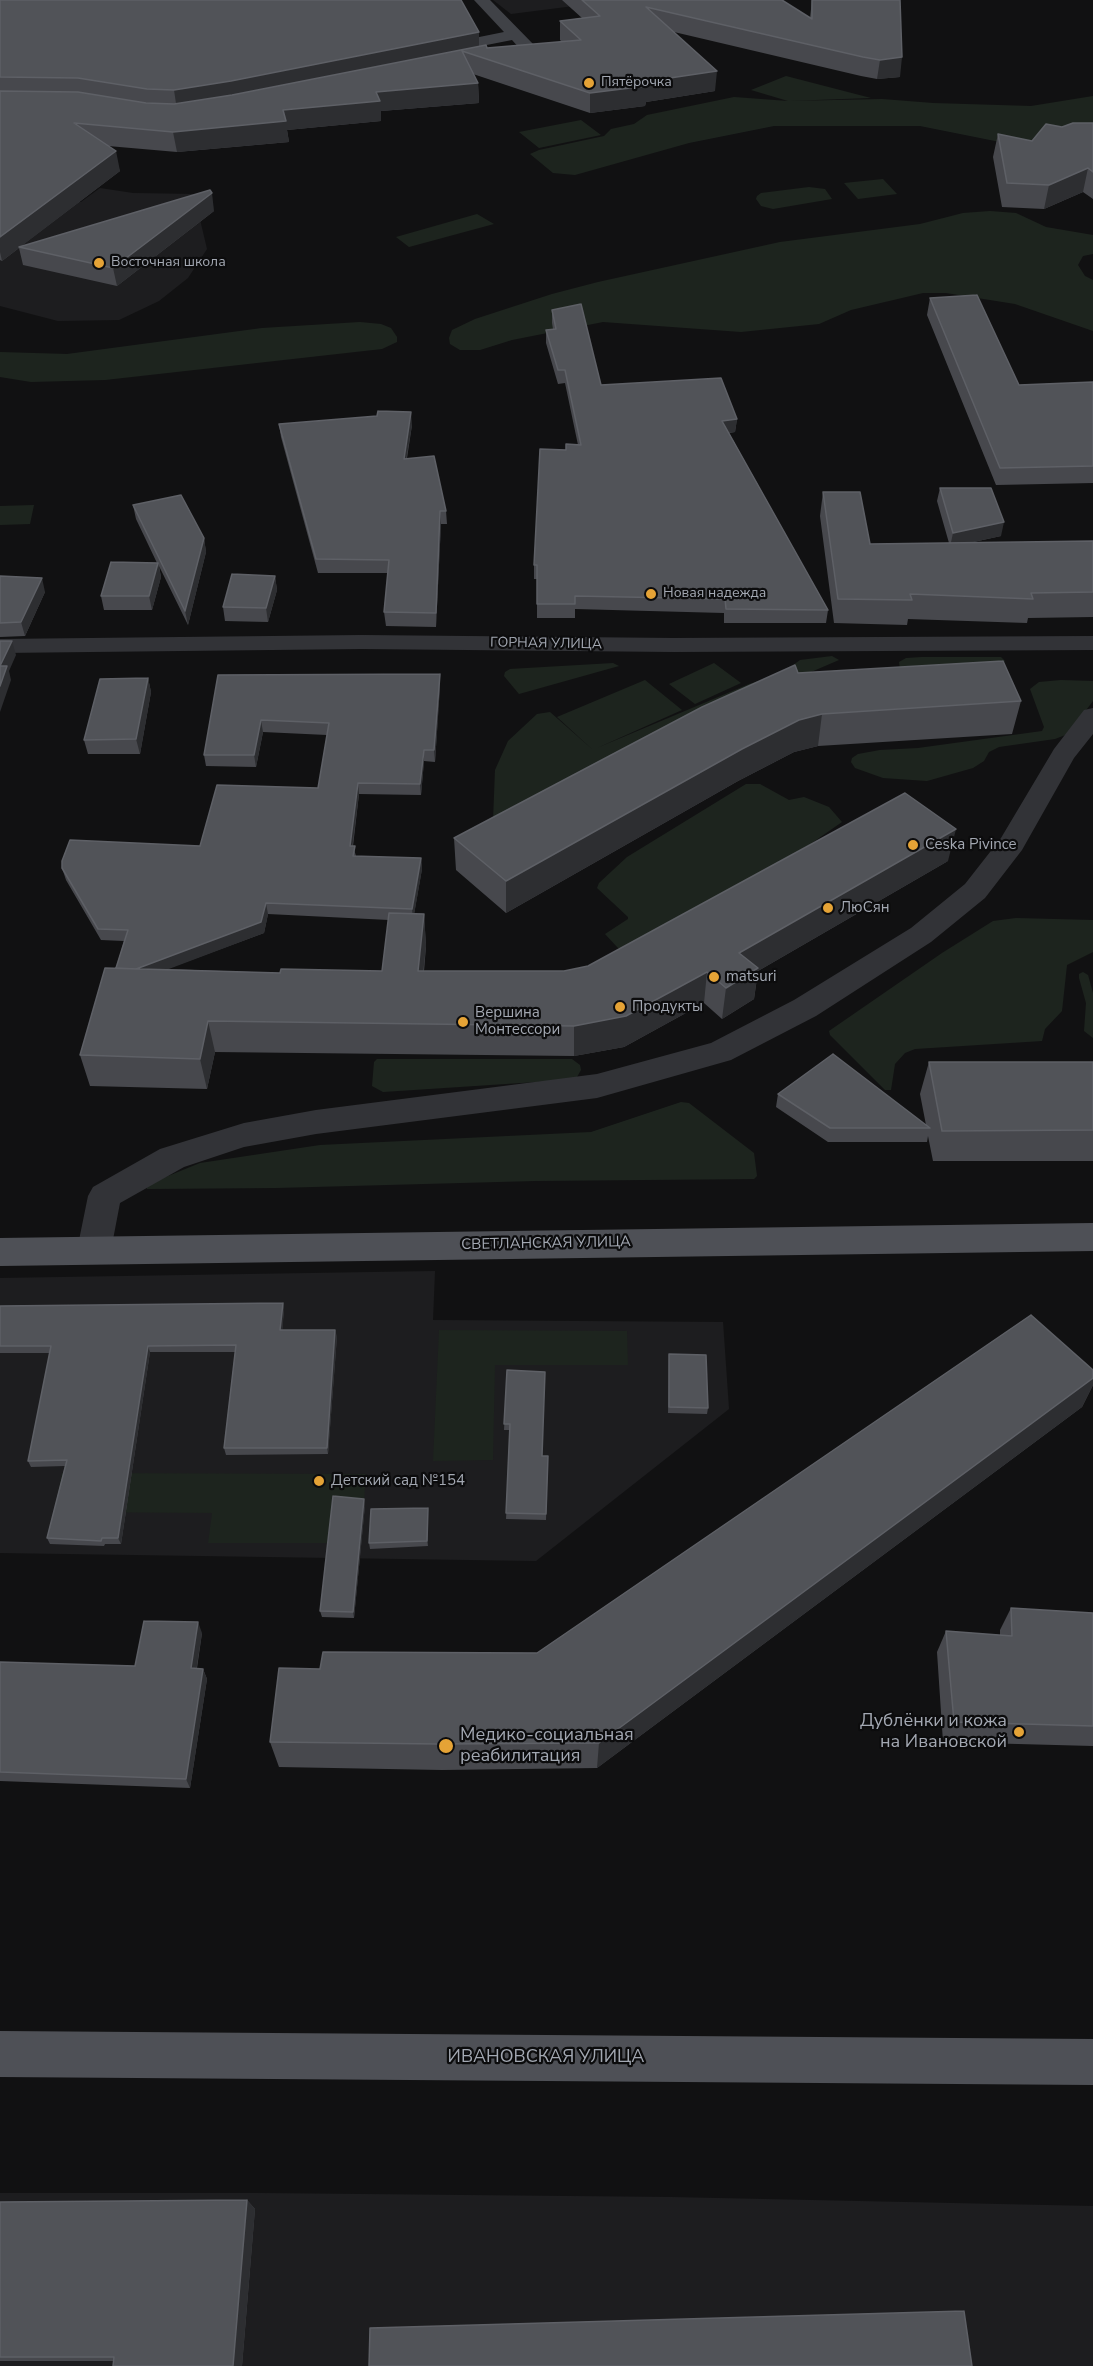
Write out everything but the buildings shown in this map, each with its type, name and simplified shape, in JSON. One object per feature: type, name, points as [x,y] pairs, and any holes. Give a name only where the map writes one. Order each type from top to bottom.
[{"type":"main road","points":[[442,66],[529,49],[482,0]]},
{"type":"main road","points":[[416,53],[516,35]]},
{"type":"main road","name":"СВЕТЛАНСКАЯ УЛИЦА","points":[[0,1252],[1093,1238]]},
{"type":"main road","name":"ИВАНОВСКАЯ УЛИЦА","points":[[0,2054],[1093,2062]]},
{"type":"street","name":"ГОРНАЯ УЛИЦА","points":[[0,646],[362,642],[674,645],[1093,643]]},
{"type":"street","points":[[94,1250],[105,1196],[172,1158],[244,1135],[316,1122],[597,1086],[720,1052],[806,1008],[921,935],[975,891],[1011,843],[1063,755],[1093,716]]},
{"type":"shaded area","points":[[493,0],[621,0],[511,14]]},
{"type":"shaded area","points":[[786,76],[871,98],[788,101],[751,90]]},
{"type":"shaded area","points":[[1093,96],[1093,134],[1010,144],[920,126],[774,126],[689,143],[575,175],[553,173],[530,154],[604,136],[611,129],[634,124],[647,115],[734,97],[788,101],[882,99],[1031,106]]},
{"type":"shaded area","points":[[581,120],[601,135],[539,148],[519,132]]},
{"type":"shaded area","points":[[883,179],[897,194],[858,199],[844,183]]},
{"type":"shaded area","name":"Восточная школа","points":[[0,186],[81,202],[100,188],[133,193],[194,194],[207,249],[188,278],[159,301],[119,320],[58,321],[0,306]]},
{"type":"shaded area","points":[[809,187],[825,189],[832,199],[773,209],[761,206],[756,199],[761,193]]},
{"type":"shaded area","points":[[990,211],[1016,213],[1046,227],[1093,235],[1093,254],[1083,256],[1078,265],[1085,276],[1093,280],[1093,331],[1015,304],[946,293],[923,293],[851,310],[819,324],[741,332],[603,322],[512,340],[480,350],[460,350],[450,344],[449,338],[452,330],[475,319],[598,282],[780,242],[920,224],[963,213]]},
{"type":"shaded area","points":[[477,214],[494,224],[409,247],[396,237]]},
{"type":"shaded area","points":[[360,322],[381,324],[391,328],[397,337],[397,342],[382,349],[105,380],[31,382],[0,377],[0,352],[67,354],[262,328]]},
{"type":"shaded area","points":[[34,505],[30,524],[0,525],[0,506]]},
{"type":"shaded area","points":[[832,656],[839,660],[741,702],[493,821],[495,770],[508,741],[537,714],[550,712],[593,750],[557,717],[645,680],[682,710],[597,748],[749,684],[781,674],[800,660]]},
{"type":"shaded area","points":[[1001,657],[1005,661],[1001,666],[900,670],[899,662],[906,658]]},
{"type":"shaded area","points":[[613,663],[619,666],[519,694],[504,676],[505,672],[510,669]]},
{"type":"shaded area","points":[[714,663],[741,683],[695,704],[669,684]]},
{"type":"shaded area","points":[[1093,681],[1093,701],[1068,734],[1055,739],[999,747],[989,752],[984,761],[973,768],[927,781],[883,778],[855,768],[851,762],[852,758],[858,754],[880,750],[918,748],[1042,731],[1044,727],[1030,689],[1039,682]]},
{"type":"shaded area","points":[[746,784],[760,784],[789,800],[804,797],[829,807],[842,822],[809,845],[627,948],[618,948],[605,934],[628,917],[597,888],[599,883],[627,857]]},
{"type":"shaded area","points":[[1016,918],[1093,920],[1093,952],[1067,965],[1062,1011],[1045,1029],[1042,1041],[915,1049],[905,1053],[895,1064],[891,1090],[885,1090],[830,1035],[829,1031],[942,953],[993,921]]},
{"type":"shaded area","points":[[1083,972],[1088,975],[1093,993],[1093,1038],[1084,1031],[1086,1003],[1079,978],[1079,974]]},
{"type":"shaded area","points":[[377,1059],[572,1059],[580,1065],[581,1070],[577,1077],[567,1080],[383,1092],[372,1086],[374,1062]]},
{"type":"shaded area","points":[[681,1102],[689,1103],[754,1153],[757,1176],[754,1179],[535,1181],[276,1188],[147,1189],[146,1185],[200,1163],[320,1145],[591,1132]]},
{"type":"shaded area","name":"Детский сад №154","points":[[435,1271],[433,1320],[723,1322],[729,1409],[536,1561],[0,1553],[0,1278]]},
{"type":"shaded area","points":[[439,1330],[627,1331],[628,1365],[495,1365],[493,1460],[433,1461]]},
{"type":"shaded area","points":[[62,1473],[366,1474],[361,1543],[208,1543],[212,1513],[54,1512]]},
{"type":"shaded area","points":[[0,2193],[670,2197],[1093,2206],[1093,2366],[0,2366]]},
{"type":"place","name":"Пятёрочка","points":[[589,83]]},
{"type":"place","name":"Восточная школа","points":[[99,263]]},
{"type":"place","name":"Новая надежда","points":[[651,594]]},
{"type":"place","name":"Ceska Pivince","points":[[913,845]]},
{"type":"place","name":"ЛюСян","points":[[828,908]]},
{"type":"place","name":"matsuri","points":[[714,977]]},
{"type":"place","name":"Продукты","points":[[620,1007]]},
{"type":"place","name":"Вершина Монтессори","points":[[463,1022]]},
{"type":"place","name":"Детский сад №154","points":[[319,1481]]},
{"type":"place","name":"Дублёнки и кожа на Ивановской","points":[[1019,1732]]},
{"type":"place","name":"Медико-социальная реабилитация","points":[[446,1746]]}]
